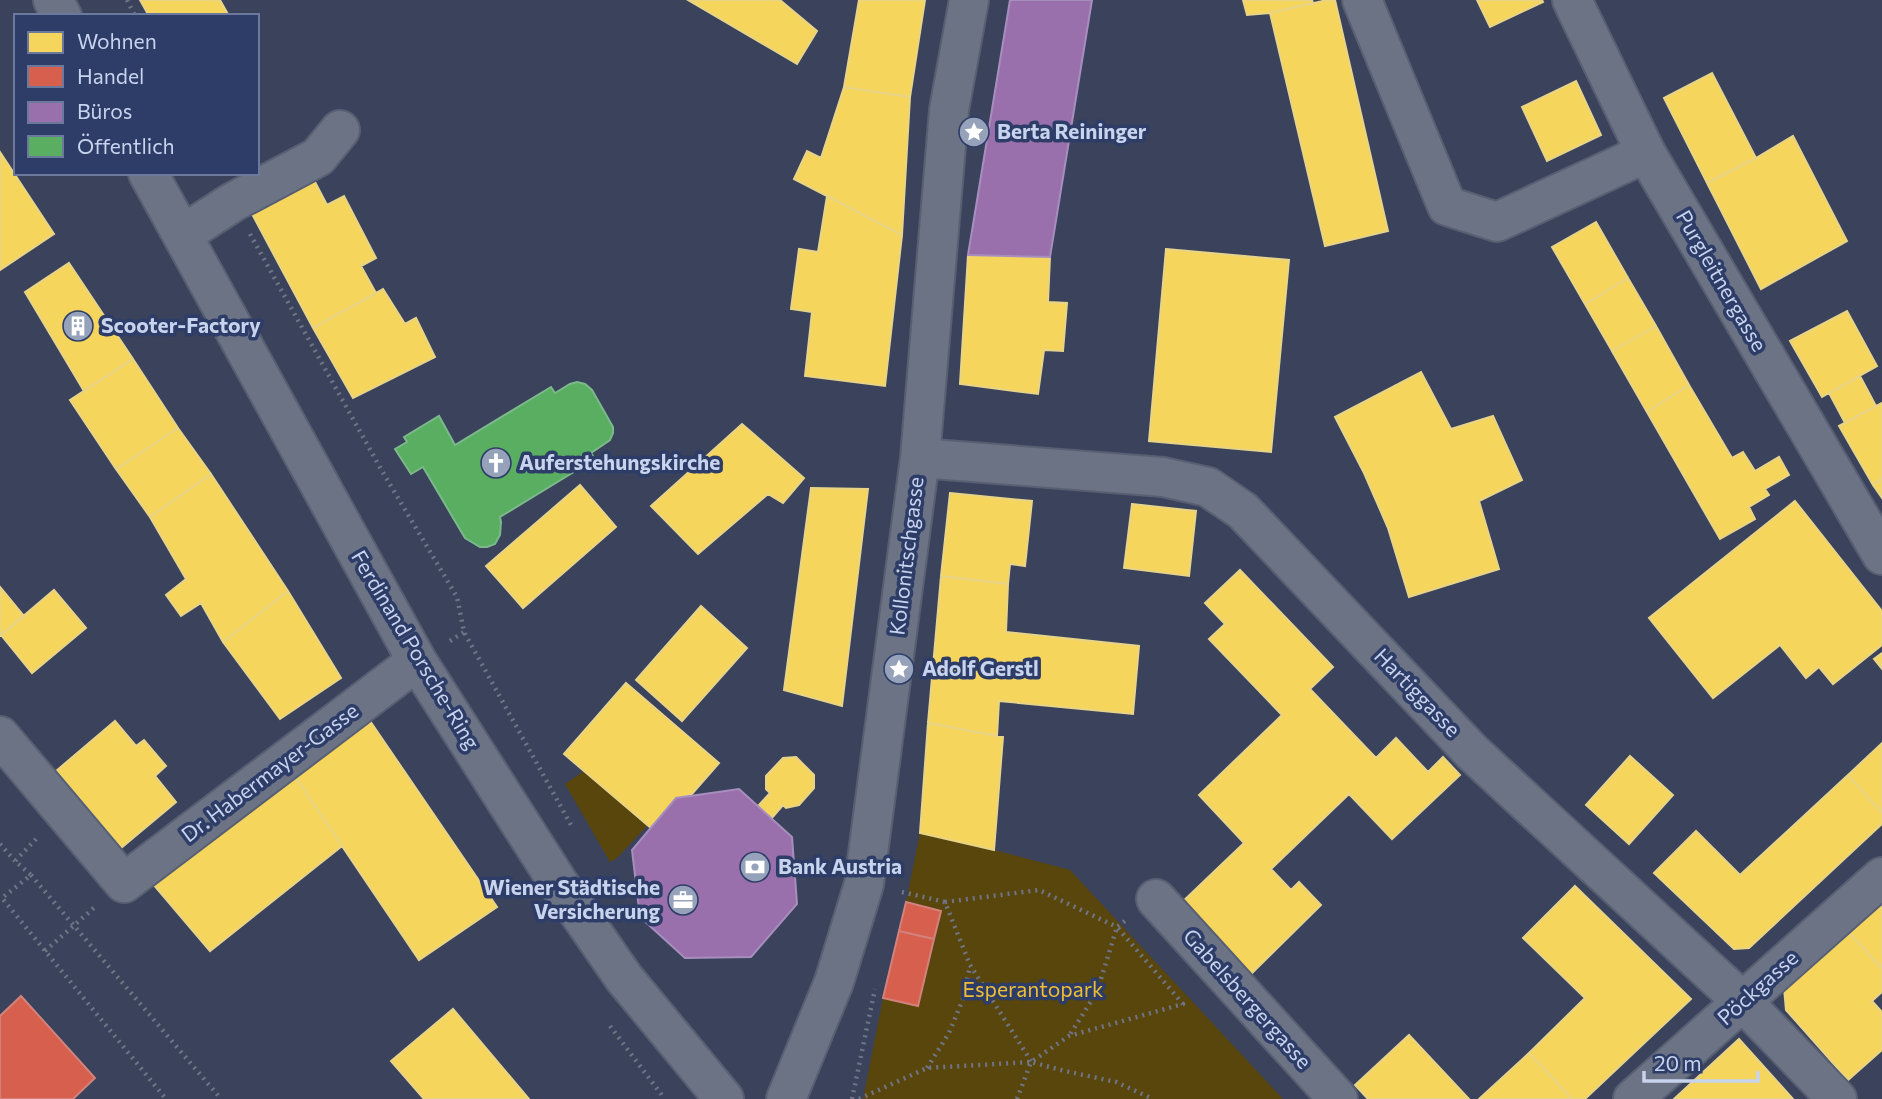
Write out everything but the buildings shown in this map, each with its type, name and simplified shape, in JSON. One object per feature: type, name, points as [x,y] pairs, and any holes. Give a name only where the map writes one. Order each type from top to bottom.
[{"type":"street","name":"Kollonitschgasse","points":[[786,1099],[834,982],[864,884],[920,458],[949,110],[969,0]]},
{"type":"street","points":[[1362,0],[1447,206],[1497,222],[1646,153]]},
{"type":"street","name":"Purgleitnergasse","points":[[1572,0],[1646,153],[1882,555]]},
{"type":"street","points":[[182,234],[233,202],[318,157],[340,130]]},
{"type":"street","name":"Ferdinand Porsche-Ring","points":[[149,175],[417,662],[559,884],[624,978],[724,1099]]},
{"type":"street","name":"Hartiggasse","points":[[920,458],[1163,477],[1208,487],[1243,512],[1472,752],[1743,1002],[1837,1099]]},
{"type":"street","name":"Dr. Habermayer-Gasse","points":[[124,883],[417,662]]},
{"type":"street","points":[[0,736],[124,883]]},
{"type":"street","name":"Pöckgasse","points":[[1633,1099],[1882,877]]},
{"type":"street","name":"Gabelsbergergasse","points":[[1156,899],[1338,1099]]},
{"type":"path","points":[[233,202],[382,471],[457,597],[464,632],[572,827]]},
{"type":"path","points":[[15,861],[64,811]]},
{"type":"path","points":[[0,844],[31,876],[221,1099]]},
{"type":"path","points":[[31,876],[2,898],[166,1099]]},
{"type":"path","points":[[45,951],[124,883]]},
{"type":"path","points":[[864,884],[945,902],[1039,890],[1117,927],[1183,1004],[1069,1036],[1031,1062],[1017,1099]]},
{"type":"path","points":[[1069,1036],[1097,992],[1117,927],[1156,899]]},
{"type":"path","points":[[945,902],[970,965],[1031,1062]]},
{"type":"path","points":[[927,1068],[949,1033],[963,999],[970,965]]},
{"type":"path","points":[[859,1099],[927,1068],[1031,1062],[1116,1082],[1153,1099]]},
{"type":"green space","points":[[584,771],[648,825],[610,862],[565,784]]},
{"type":"green space","name":"Esperantopark","points":[[920,833],[1070,870],[1283,1099],[863,1099],[883,998],[918,1006],[941,911],[906,902]]},
{"type":"place","name":"Berta Reininger","points":[[974,132]]},
{"type":"place","name":"Scooter-Factory","points":[[78,326]]},
{"type":"place","name":"Auferstehungskirche","points":[[496,463]]},
{"type":"place","name":"Adolf Gerstl","points":[[899,669]]},
{"type":"place","name":"Bank Austria","points":[[755,867]]},
{"type":"place","name":"Wiener Städtische Versicherung","points":[[683,900]]}]
